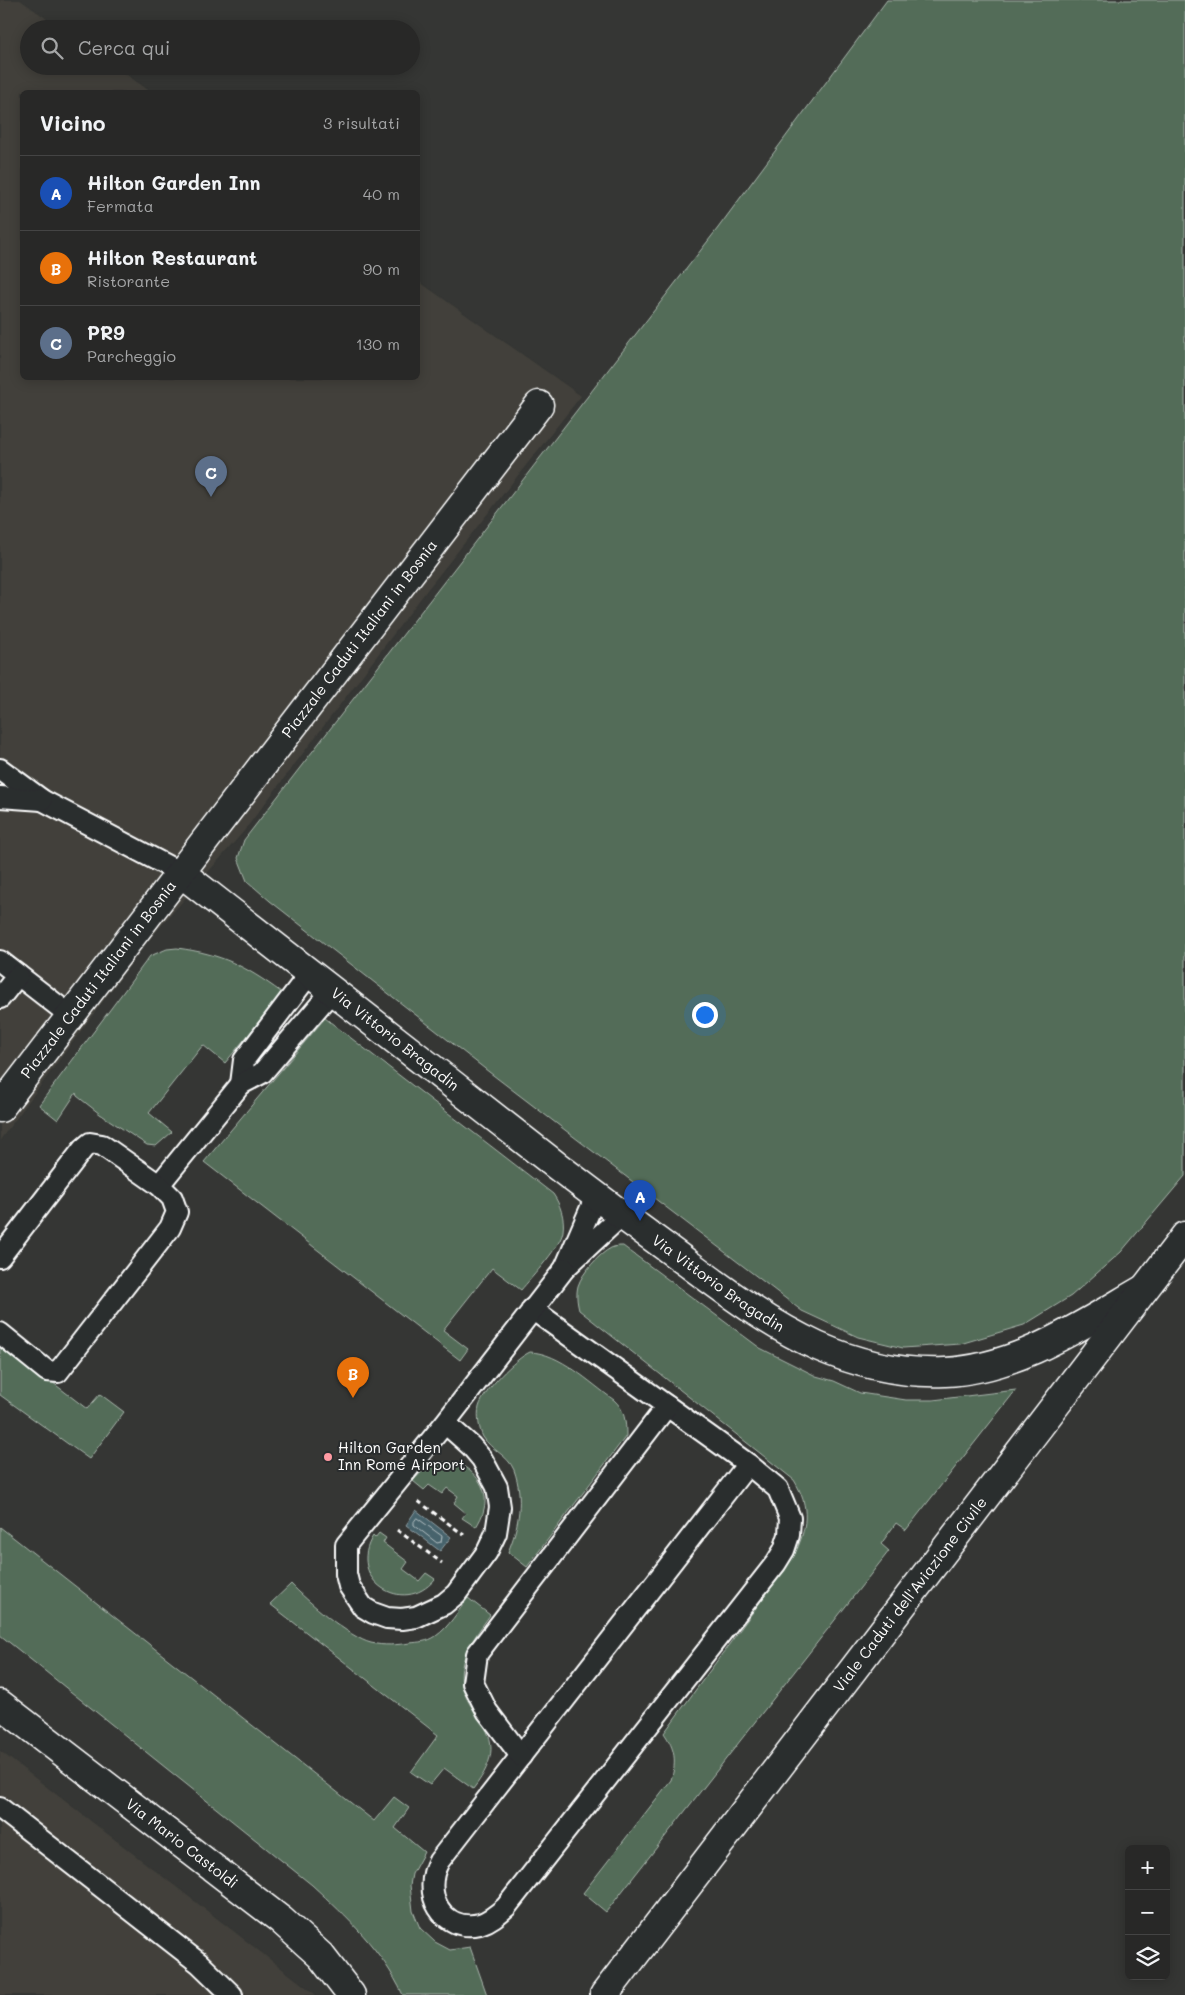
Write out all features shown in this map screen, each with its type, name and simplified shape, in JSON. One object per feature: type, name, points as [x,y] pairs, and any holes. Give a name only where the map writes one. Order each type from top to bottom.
[{"type":"street","name":"Piazzale Caduti Italiani in Bosnia","points":[[0,1108],[539,405]]},
{"type":"street","name":"Via Vittorio Bragadin","points":[[181,873],[596,1196],[774,1325],[817,1346],[863,1364],[904,1370],[946,1372],[993,1364],[1041,1348],[1144,1289]]},
{"type":"street","name":"Viale Caduti dell'Aviazione Civile","points":[[604,1995],[1185,1236]]},
{"type":"street","name":"Via Mario Castoldi","points":[[0,1704],[281,1920],[321,1956],[351,1995]]},
{"type":"street","name":"Viale Caduti dell'Aviazione Civile","points":[[615,1995],[636,1955]]},
{"type":"lane","name":"Piazzale Caduti Italiani in Bosnia","points":[[0,769],[42,800],[181,873]]},
{"type":"lane","points":[[0,798],[42,800]]},
{"type":"lane","points":[[0,961],[71,1016]]},
{"type":"lane","points":[[241,1084],[244,1060],[310,973]]},
{"type":"lane","points":[[0,998],[18,975]]},
{"type":"lane","points":[[158,1185],[241,1084],[262,1073],[332,991]]},
{"type":"lane","points":[[0,1257],[83,1149],[90,1143],[102,1145],[158,1185],[172,1198],[177,1212],[170,1228],[58,1372],[47,1371],[0,1333]]},
{"type":"lane","points":[[565,1268],[596,1196]]},
{"type":"lane","points":[[445,1423],[482,1458],[500,1496],[496,1533],[487,1552],[456,1594],[444,1604],[416,1617],[402,1619],[387,1618],[363,1607],[354,1596],[346,1574],[346,1545],[445,1423],[565,1268],[622,1215]]},
{"type":"lane","points":[[532,1309],[748,1464],[778,1489],[790,1518],[789,1535],[776,1563],[506,1907],[492,1919],[480,1924],[455,1921],[443,1915],[431,1891],[434,1870],[520,1756],[748,1464]]},
{"type":"lane","points":[[520,1756],[487,1711],[473,1683],[477,1654],[667,1406]]},
{"type":"lane","points":[[0,1808],[199,1963],[232,1995]]},
{"type":"path","points":[[372,1512],[466,1580]]},
{"type":"shaded area","points":[[0,0],[20,0],[48,20],[20,20],[20,75],[127,75],[148,90],[20,90],[20,380],[420,380],[420,282],[581,396],[427,590],[244,831],[147,942],[0,1140]]},
{"type":"shaded area","points":[[0,1751],[316,1995],[0,1995]]},
{"type":"green space","points":[[887,0],[1185,0],[1185,1176],[1121,1252],[1071,1296],[1024,1325],[960,1344],[903,1348],[858,1337],[802,1311],[489,1072],[270,901],[247,881],[238,858],[244,840],[718,228]]},
{"type":"green space","points":[[177,948],[207,954],[232,962],[281,992],[277,1000],[225,1063],[203,1045],[149,1113],[172,1132],[156,1146],[147,1145],[100,1114],[77,1096],[76,1093],[58,1120],[39,1105],[150,956],[167,949]]},
{"type":"green space","points":[[325,1018],[553,1194],[560,1207],[563,1216],[561,1237],[545,1261],[521,1290],[492,1268],[443,1330],[468,1349],[460,1360],[204,1162]]},
{"type":"green space","points":[[623,1246],[760,1348],[816,1376],[834,1381],[860,1393],[906,1400],[933,1400],[1016,1390],[906,1530],[896,1523],[881,1544],[889,1551],[606,1912],[583,1893],[671,1780],[674,1755],[671,1744],[664,1733],[794,1556],[802,1536],[805,1518],[803,1500],[794,1480],[579,1310],[577,1289],[583,1275],[606,1251],[614,1247]]},
{"type":"green space","points":[[0,1342],[87,1409],[100,1394],[124,1412],[89,1459],[0,1395]]},
{"type":"green space","points":[[530,1352],[541,1354],[563,1363],[614,1400],[621,1408],[624,1416],[626,1436],[527,1567],[508,1552],[519,1512],[519,1491],[514,1470],[508,1460],[486,1442],[479,1426],[478,1414],[482,1400],[493,1384],[516,1361]]},
{"type":"green space","points":[[451,1462],[466,1468],[478,1479],[482,1486],[485,1501],[483,1514],[476,1527],[462,1518],[466,1513],[454,1503],[458,1496],[447,1488],[442,1494],[429,1485],[424,1490],[413,1481],[429,1467],[439,1463]]},
{"type":"green space","points":[[0,1527],[374,1821],[394,1797],[409,1808],[395,1828],[424,1852],[412,1874],[410,1885],[413,1911],[420,1928],[435,1942],[450,1950],[470,1947],[487,1995],[403,1995],[385,1963],[374,1949],[351,1922],[312,1885],[0,1635]]},
{"type":"green space","points":[[379,1533],[386,1538],[383,1543],[408,1562],[403,1569],[419,1581],[426,1573],[435,1579],[422,1590],[408,1595],[394,1594],[382,1588],[372,1578],[367,1566],[367,1552],[373,1536],[375,1538]]},
{"type":"green space","points":[[291,1584],[340,1626],[362,1640],[376,1644],[400,1644],[433,1638],[449,1623],[468,1598],[490,1615],[471,1643],[463,1662],[462,1681],[466,1696],[489,1735],[491,1750],[487,1767],[473,1789],[444,1768],[430,1785],[411,1772],[438,1735],[270,1604]]},
{"type":"water","points":[[416,1510],[451,1537],[440,1551],[406,1525]]},
{"type":"place","name":"PR9","points":[[211,497]]},
{"type":"place","name":"Hilton Garden Inn","points":[[640,1221]]},
{"type":"place","name":"Hilton Restaurant","points":[[353,1398]]},
{"type":"place","name":"Hilton Garden Inn Rome Airport","points":[[328,1457]]}]
